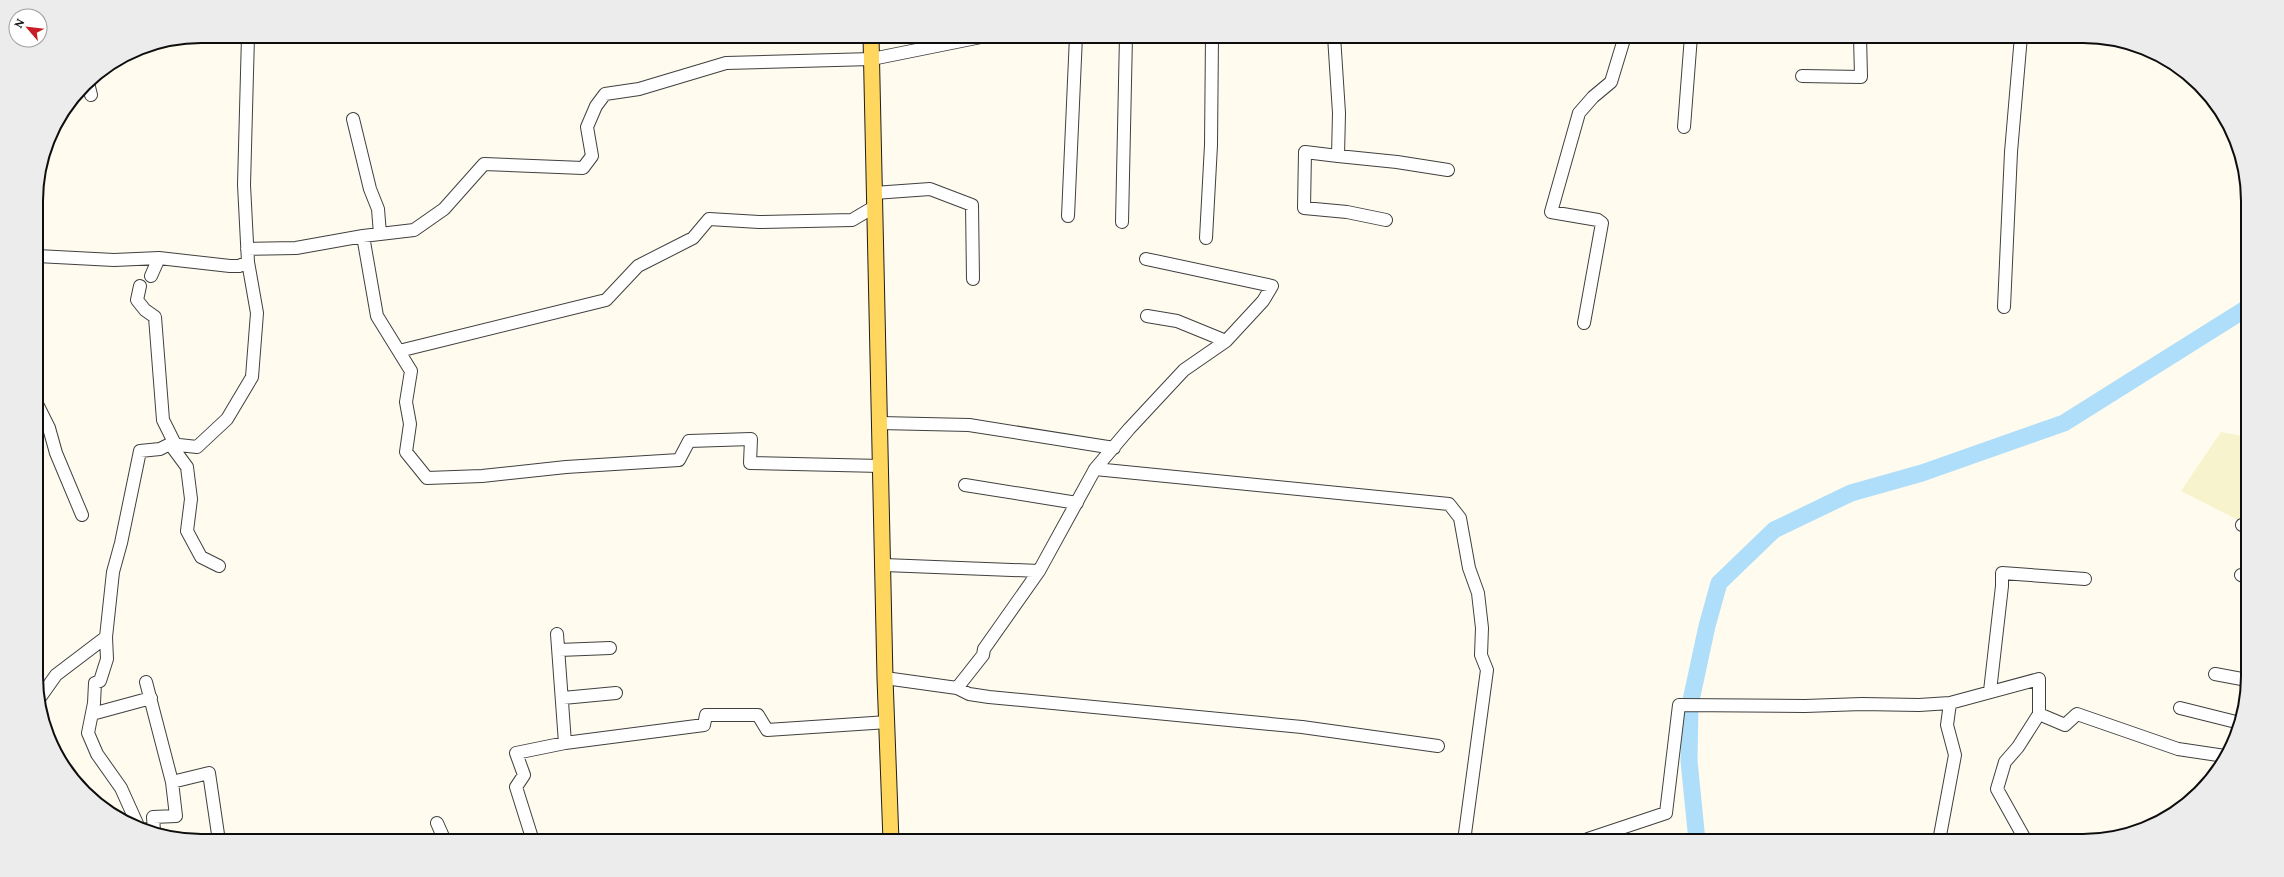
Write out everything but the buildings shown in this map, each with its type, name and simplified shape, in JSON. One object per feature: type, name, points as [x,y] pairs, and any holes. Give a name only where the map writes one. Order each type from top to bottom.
[{"type":"main road","points":[[872,43],[874,200],[884,565],[885,678],[888,722],[891,834]]},
{"type":"street","points":[[136,820],[121,788],[97,754],[88,733],[92,714],[95,683],[100,680],[107,659],[106,637],[113,572],[121,543],[137,459],[140,452],[160,449],[173,444],[197,447],[227,419],[252,377],[257,313],[248,262],[244,185],[248,43]]},
{"type":"street","points":[[247,249],[296,248],[363,236],[414,230],[444,209],[484,164],[583,168],[592,156],[587,127],[596,106],[606,94],[638,89],[726,63],[872,59],[951,43]]},
{"type":"street","points":[[1068,216],[1076,43]]},
{"type":"street","points":[[1122,222],[1126,43]]},
{"type":"street","points":[[1206,238],[1211,146],[1212,43]]},
{"type":"street","points":[[1334,43],[1338,113],[1338,156]]},
{"type":"street","points":[[1584,323],[1602,223],[1598,220],[1551,212],[1579,113],[1593,96],[1610,82],[1623,43]]},
{"type":"street","points":[[1684,126],[1690,43]]},
{"type":"street","points":[[1802,76],[1861,77],[1860,43]]},
{"type":"street","points":[[2004,308],[2011,152],[2020,43]]},
{"type":"street","points":[[353,119],[370,189],[378,209],[380,234]]},
{"type":"street","points":[[1386,220],[1347,212],[1304,208],[1305,152],[1397,162],[1448,170]]},
{"type":"street","points":[[399,351],[606,300],[638,266],[693,238],[709,219],[759,222],[852,220],[874,200],[930,189],[972,205],[973,279]]},
{"type":"street","points":[[363,236],[377,316],[411,371],[406,402],[410,424],[406,452],[427,478],[494,475],[566,467],[679,460],[689,441],[751,439],[750,462],[881,466]]},
{"type":"street","points":[[43,256],[114,260],[159,258],[230,266],[239,266],[248,262]]},
{"type":"street","points":[[151,276],[159,258]]},
{"type":"street","points":[[957,688],[983,655],[984,649],[1039,571],[1095,469],[1184,370],[1226,341],[1263,301],[1272,286],[1146,259]]},
{"type":"street","points":[[140,286],[137,300],[145,310],[155,317],[163,393],[163,420],[173,444],[187,467],[191,499],[187,531],[201,557],[219,566]]},
{"type":"street","points":[[1147,316],[1177,321],[1226,341]]},
{"type":"street","points":[[43,416],[49,428],[56,453],[82,515]]},
{"type":"street","points":[[880,423],[969,425],[1114,448]]},
{"type":"street","points":[[1095,469],[1449,504],[1460,518],[1469,568],[1478,593],[1482,628],[1481,655],[1487,670],[1465,834]]},
{"type":"street","points":[[965,485],[1077,503]]},
{"type":"street","points":[[884,565],[1039,571]]},
{"type":"street","points":[[1990,691],[2002,586],[2002,573],[2085,579]]},
{"type":"street","points":[[557,634],[563,698],[565,743]]},
{"type":"street","points":[[44,692],[56,675],[106,637]]},
{"type":"street","points":[[559,650],[610,648]]},
{"type":"street","points":[[2215,674],[2241,679]]},
{"type":"street","points":[[885,678],[957,688],[969,694],[989,697],[1302,727],[1438,746]]},
{"type":"street","points":[[1603,834],[1666,813],[1679,705],[1805,706],[1862,704],[1919,705],[1950,703],[2039,679],[2038,714],[2018,747],[2005,762],[1997,789],[2022,834]]},
{"type":"street","points":[[146,682],[172,782],[176,816],[153,817],[154,827]]},
{"type":"street","points":[[563,698],[616,693]]},
{"type":"street","points":[[92,714],[151,698]]},
{"type":"street","points":[[1940,834],[1955,755],[1947,725],[1950,703]]},
{"type":"street","points":[[2180,708],[2235,722]]},
{"type":"street","points":[[2038,714],[2065,724],[2077,714],[2096,723],[2178,749],[2220,755]]},
{"type":"street","points":[[531,834],[516,787],[524,775],[516,754],[565,743],[704,725],[706,715],[758,715],[767,730],[888,722]]},
{"type":"street","points":[[172,782],[208,773],[218,834]]},
{"type":"street","points":[[437,823],[442,834]]},
{"type":"shaded area","points":[[2221,432],[2241,436],[2241,521],[2181,491]]},
{"type":"waterway","points":[[1696,834],[1689,761],[1690,705],[1707,626],[1719,583],[1774,530],[1851,493],[1922,473],[2064,423],[2241,312]]}]
